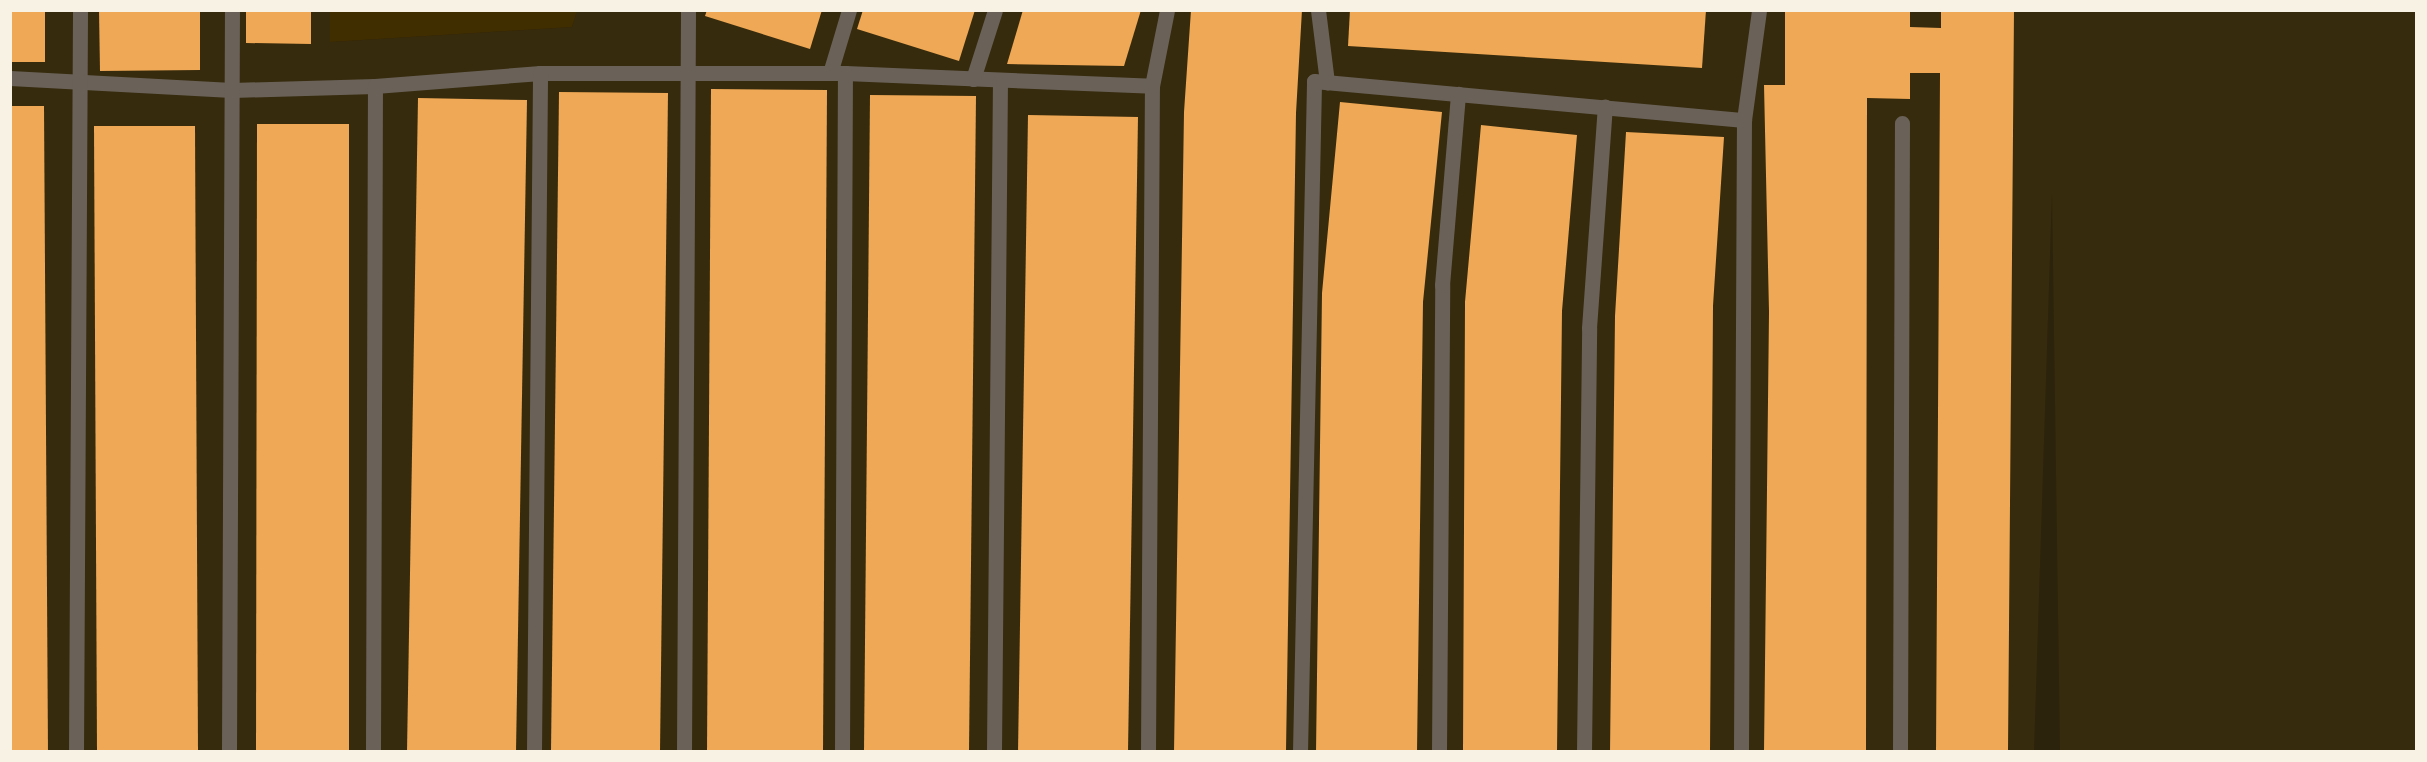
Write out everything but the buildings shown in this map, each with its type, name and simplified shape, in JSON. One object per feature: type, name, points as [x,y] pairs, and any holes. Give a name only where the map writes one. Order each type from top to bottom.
[{"type":"lane","points":[[76,752],[80,10]]},
{"type":"lane","points":[[229,752],[232,10]]},
{"type":"lane","points":[[684,752],[688,10]]},
{"type":"lane","points":[[842,752],[838,73],[849,10]]},
{"type":"lane","points":[[973,79],[995,10]]},
{"type":"lane","points":[[1148,752],[1152,86],[1167,10]]},
{"type":"lane","points":[[1318,10],[1327,82]]},
{"type":"lane","points":[[1740,752],[1744,120],[1759,10]]},
{"type":"lane","points":[[10,78],[232,90],[375,86],[540,73],[838,73],[1152,86]]},
{"type":"lane","points":[[534,752],[540,73]]},
{"type":"lane","points":[[994,752],[1000,80]]},
{"type":"lane","points":[[1300,752],[1300,532],[1314,81],[1744,120]]},
{"type":"lane","points":[[373,752],[375,86]]},
{"type":"lane","points":[[1438,752],[1442,285],[1458,94]]},
{"type":"lane","points":[[1584,752],[1589,328],[1605,107]]},
{"type":"lane","points":[[1900,752],[1902,123]]},
{"type":"shaded area","points":[[330,10],[577,11],[572,27],[330,42]]},
{"type":"shaded area","points":[[577,10],[2416,11],[2416,751],[2060,751],[2052,193],[2034,751],[11,751],[10,11],[330,11],[330,42],[572,27]]}]
